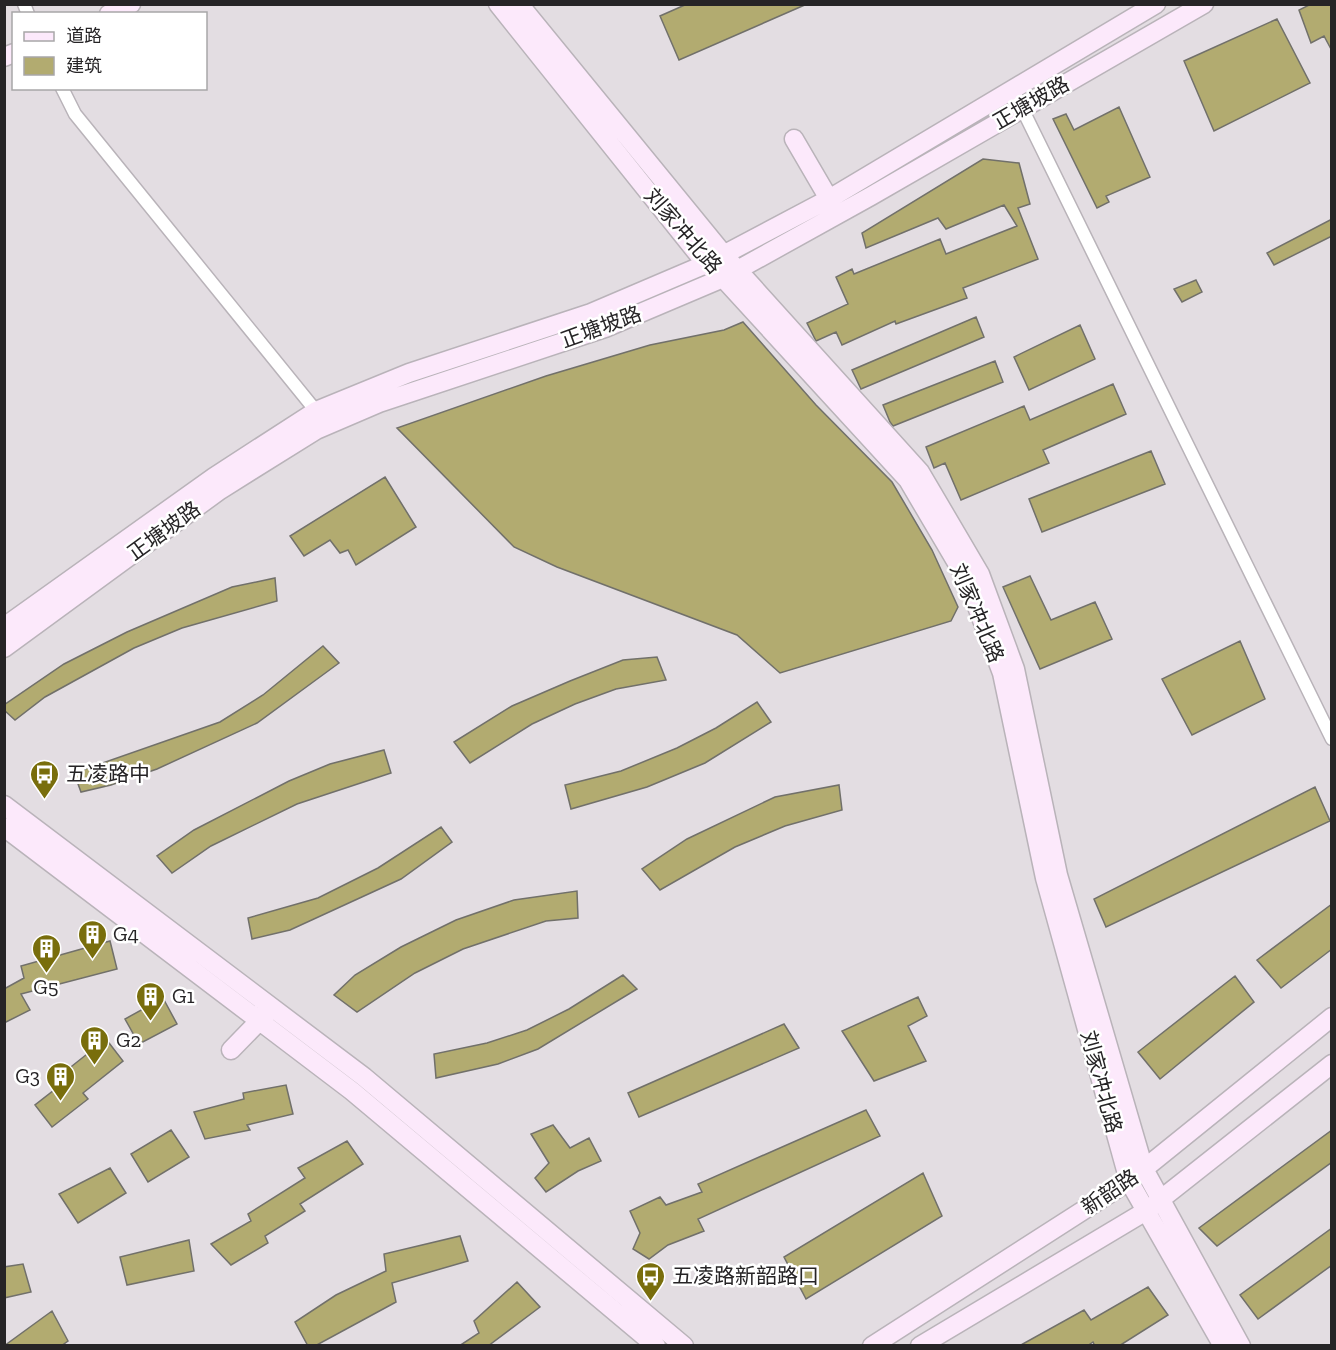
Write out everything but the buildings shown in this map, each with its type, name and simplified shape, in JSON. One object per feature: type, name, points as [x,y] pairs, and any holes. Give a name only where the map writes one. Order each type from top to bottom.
[{"type":"street","points":[[114,12],[131,4]]},
{"type":"street","name":"刘家冲北路","points":[[498,4],[706,264],[731,274],[920,472],[980,574],[1015,669],[1059,874],[1153,1205],[1223,1346]]},
{"type":"street","name":"刘家冲北路","points":[[519,4],[724,255],[731,274],[908,480],[967,580],[1002,673],[1045,878],[1129,1181],[1153,1205],[1241,1346]]},
{"type":"street","name":"正塘坡路","points":[[4,627],[214,477],[316,411],[409,373],[591,313],[706,264],[829,198],[1156,4]]},
{"type":"street","name":"正塘坡路","points":[[4,648],[220,490],[316,430],[379,403],[604,328],[731,274],[1204,4]]},
{"type":"street","points":[[63,90],[75,114],[316,411]]},
{"type":"street","points":[[1013,90],[1332,739]]},
{"type":"street","points":[[794,140],[829,198]]},
{"type":"street","points":[[4,805],[266,1015],[352,1091],[656,1346]]},
{"type":"street","points":[[4,827],[266,1015],[364,1077],[684,1346]]},
{"type":"street","points":[[231,1050],[266,1015]]},
{"type":"street","name":"新韶路","points":[[872,1346],[1129,1181],[1332,1017]]},
{"type":"street","name":"新韶路","points":[[920,1346],[1153,1205],[1332,1064]]},
{"type":"place","name":"五凌路中","points":[[45,800]]},
{"type":"place","name":"G4","points":[[92,960]]},
{"type":"place","name":"G5","points":[[46,974]]},
{"type":"place","name":"G1","points":[[151,1022]]},
{"type":"place","name":"G2","points":[[95,1066]]},
{"type":"place","name":"G3","points":[[61,1102]]},
{"type":"place","name":"五凌路新韶路口","points":[[651,1302]]}]
